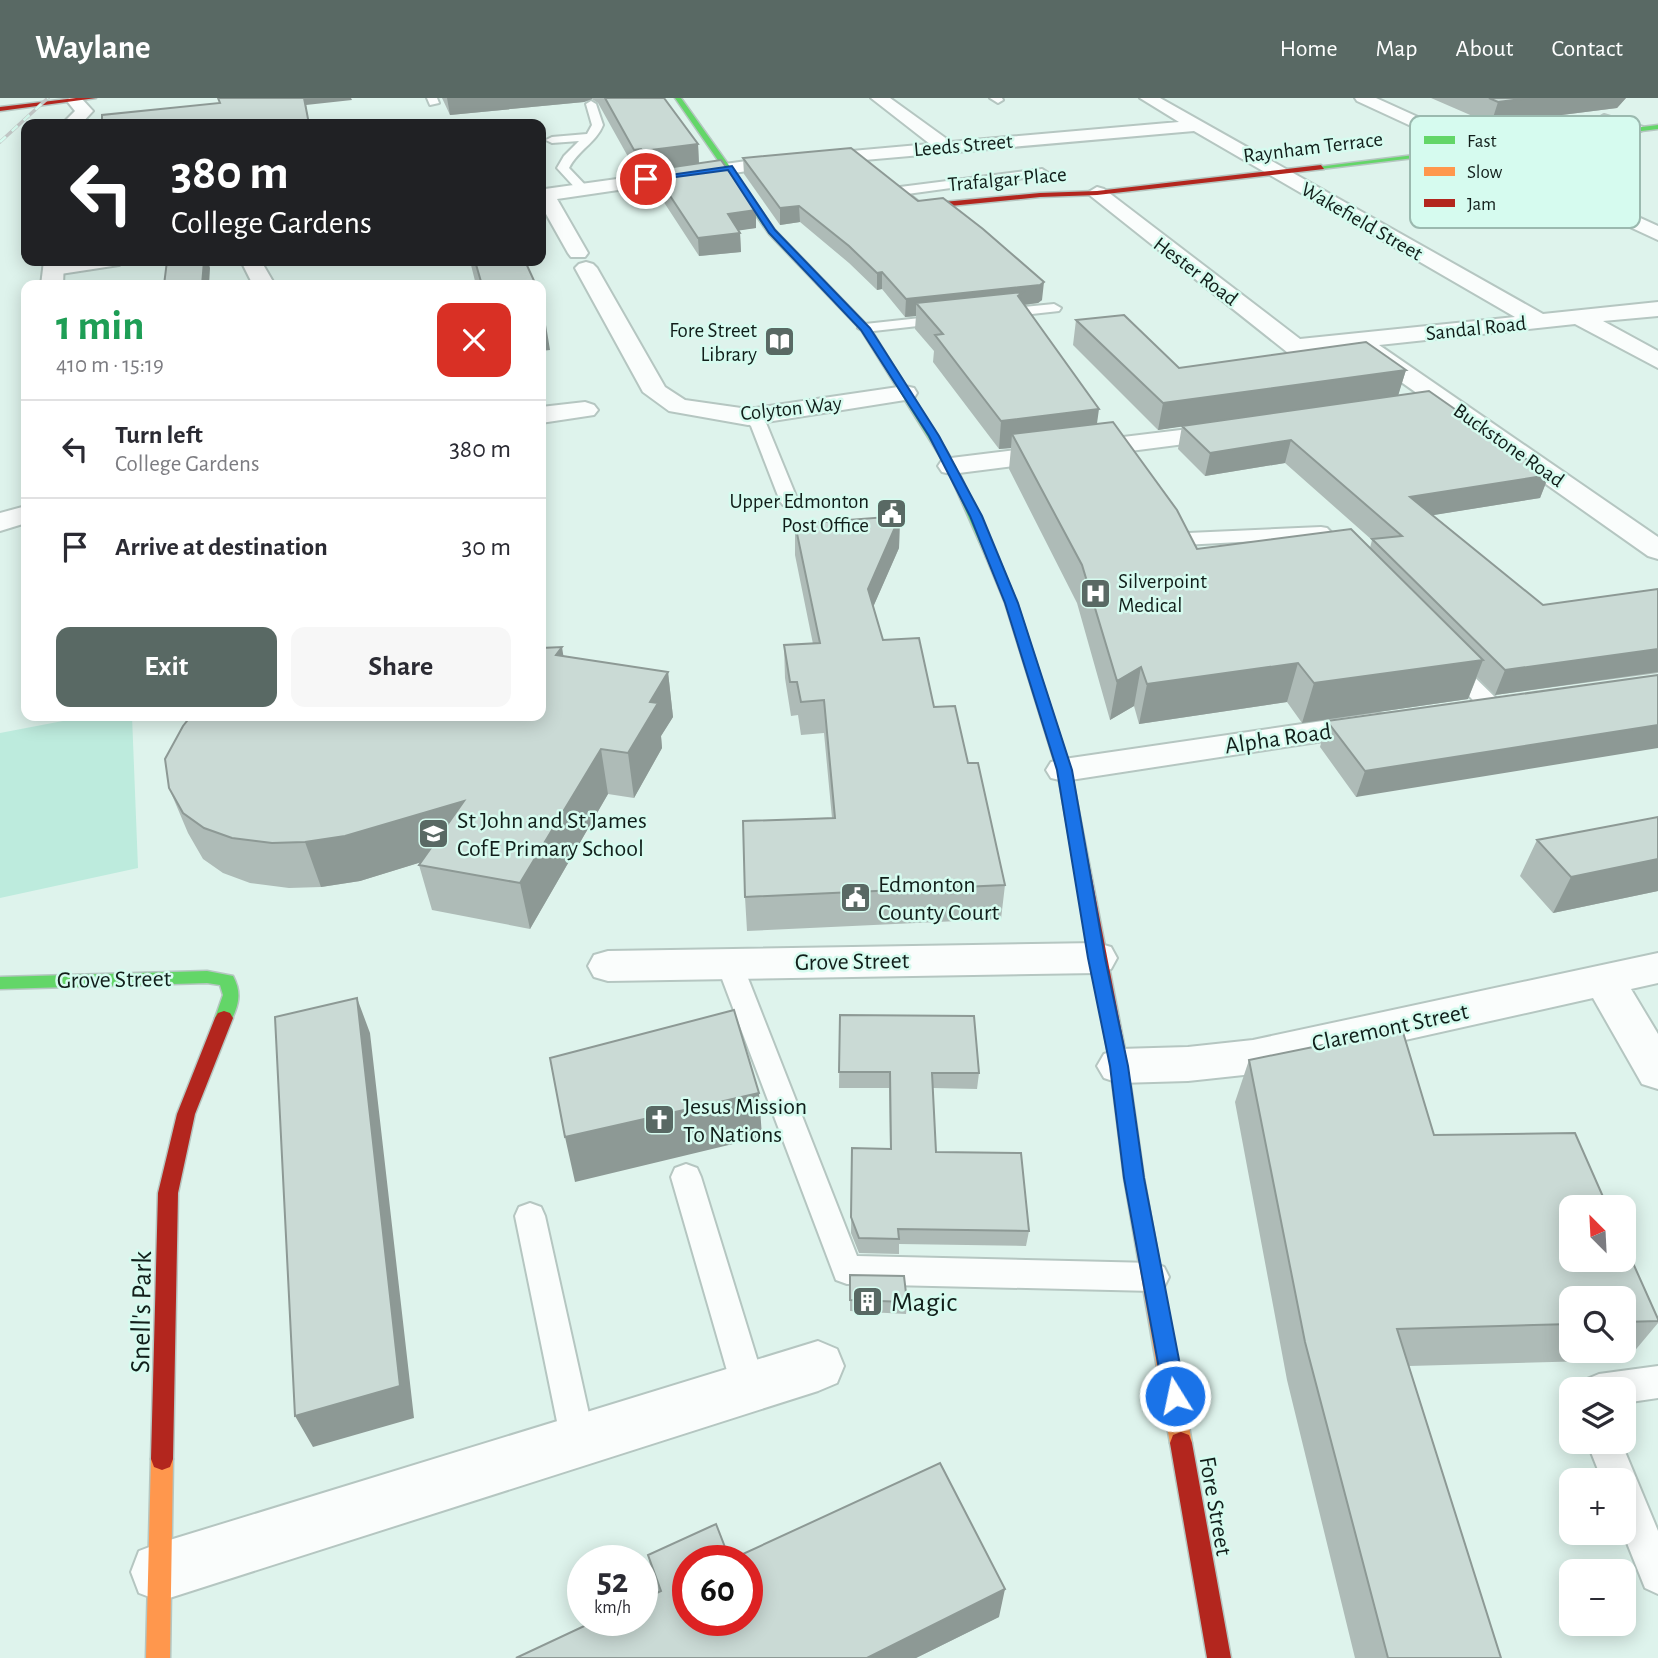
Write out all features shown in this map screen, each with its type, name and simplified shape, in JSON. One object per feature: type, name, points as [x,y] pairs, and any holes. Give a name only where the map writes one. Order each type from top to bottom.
[{"type":"main road","points":[[0,109],[93,98]]},
{"type":"main road","name":"Fore Street","points":[[678,98],[730,167],[772,232],[865,328],[951,466],[976,516],[1011,603],[1064,770],[1119,1066],[1134,1178],[1219,1658]]},
{"type":"main road","name":"Raynham Terrace","points":[[1640,129],[1658,127]]},
{"type":"main road","points":[[854,156],[900,191]]},
{"type":"main road","name":"Raynham Terrace","points":[[1097,193],[1410,158]]},
{"type":"main road","name":"Trafalgar Place","points":[[900,191],[920,207],[957,210],[1040,195],[1097,193]]},
{"type":"main road","name":"Grove Street","points":[[0,983],[170,978],[227,980]]},
{"type":"main road","name":"Snell's Park","points":[[158,1658],[168,1192],[186,1114],[233,995],[227,980]]},
{"type":"street","points":[[879,98],[946,147]]},
{"type":"street","name":"Wakefield Street","points":[[1148,98],[1540,322]]},
{"type":"street","points":[[1363,98],[1410,120]]},
{"type":"street","points":[[75,101],[85,111],[76,119]]},
{"type":"street","name":"Leeds Street","points":[[546,195],[730,167],[1197,126]]},
{"type":"street","name":"Hester Road","points":[[1097,193],[1295,347]]},
{"type":"street","name":"Colyton Way","points":[[546,200],[654,392],[678,406],[748,417],[905,393]]},
{"type":"street","points":[[1640,222],[1658,220]]},
{"type":"street","points":[[1640,225],[1658,234]]},
{"type":"street","name":"Sandal Road","points":[[1295,347],[1658,309]]},
{"type":"street","points":[[1580,318],[1658,361]]},
{"type":"street","name":"Buckstone Road","points":[[1358,341],[1658,550]]},
{"type":"street","points":[[1403,406],[1444,399]]},
{"type":"street","points":[[546,414],[584,410]]},
{"type":"street","points":[[951,466],[1252,429]]},
{"type":"street","points":[[0,522],[21,516]]},
{"type":"street","points":[[1450,713],[1505,705]]},
{"type":"street","name":"Alpha Road","points":[[1064,770],[1409,719]]},
{"type":"street","name":"Grove Street","points":[[608,966],[1097,958]]},
{"type":"street","name":"Claremont Street","points":[[1119,1066],[1188,1064],[1253,1057],[1658,968]]},
{"type":"street","points":[[1604,980],[1658,1072]]},
{"type":"street","points":[[160,1572],[818,1366]]},
{"type":"lane","points":[[583,189],[563,168],[566,159],[591,136],[599,122],[591,104]]},
{"type":"lane","points":[[552,140],[591,136]]},
{"type":"lane","points":[[900,191],[1042,173]]},
{"type":"lane","points":[[53,272],[88,266]]},
{"type":"lane","points":[[865,328],[1054,308]]},
{"type":"lane","points":[[748,417],[758,424],[789,501]]},
{"type":"lane","points":[[1154,504],[1182,539],[1321,532],[1359,571]]},
{"type":"lane","points":[[1435,649],[1505,705]]},
{"type":"lane","points":[[729,963],[847,1269],[1153,1277]]},
{"type":"lane","points":[[686,1177],[748,1388]]},
{"type":"lane","points":[[530,1216],[578,1441]]},
{"type":"lane","points":[[1636,1385],[1658,1382]]},
{"type":"lane","points":[[1636,1522],[1658,1576]]},
{"type":"green space","points":[[63,721],[132,721],[138,868],[0,898],[0,733]]},
{"type":"building","points":[[218,98],[304,98],[308,119],[102,119],[102,115],[220,103]]},
{"type":"building","points":[[605,98],[664,98],[698,144],[634,150]]},
{"type":"building","points":[[1489,98],[1529,98],[1498,102]]},
{"type":"building","points":[[851,148],[918,201],[943,198],[1044,282],[1040,285],[906,299],[882,272],[877,273],[849,246],[799,206],[780,208],[743,158]]},
{"type":"building","points":[[721,160],[756,210],[728,214],[740,233],[698,238],[653,170]]},
{"type":"building","points":[[166,266],[204,266],[202,280],[165,280]]},
{"type":"building","points":[[476,266],[527,266],[534,280],[481,280]]},
{"type":"building","points":[[1023,292],[1018,296],[1099,409],[1001,421],[935,335],[943,334],[916,303]]},
{"type":"building","points":[[1124,315],[1179,368],[1366,342],[1406,370],[1163,403],[1076,320]]},
{"type":"building","points":[[1429,391],[1549,475],[1410,497],[1543,605],[1658,589],[1658,649],[1505,670],[1372,539],[1402,536],[1291,440],[1210,453],[1182,426]]},
{"type":"building","points":[[1113,422],[1177,510],[1197,549],[1351,529],[1483,660],[1314,683],[1298,663],[1147,684],[1141,667],[1117,681],[1082,565],[1012,434]]},
{"type":"building","points":[[900,516],[868,589],[883,640],[919,638],[934,707],[955,706],[968,763],[978,763],[1005,885],[745,897],[743,821],[835,818],[824,700],[801,702],[797,682],[790,682],[784,645],[820,643],[795,524]]},
{"type":"building","points":[[562,647],[556,655],[668,672],[650,702],[658,703],[628,753],[601,749],[520,883],[419,865],[464,801],[345,836],[305,842],[272,843],[232,838],[204,828],[183,813],[169,788],[165,759],[187,721],[546,721],[546,648]]},
{"type":"building","points":[[1658,675],[1658,725],[1365,771],[1327,721]]},
{"type":"building","points":[[1658,817],[1658,859],[1571,877],[1537,840]]},
{"type":"building","points":[[357,998],[400,1386],[295,1416],[275,1017]]},
{"type":"building","points":[[734,1010],[759,1093],[565,1137],[550,1058]]},
{"type":"building","points":[[840,1015],[974,1016],[979,1073],[932,1073],[936,1152],[1021,1153],[1029,1231],[898,1229],[899,1239],[859,1238],[851,1217],[852,1148],[891,1149],[890,1072],[839,1072]]},
{"type":"building","points":[[1402,1029],[1434,1135],[1575,1133],[1602,1195],[1559,1195],[1559,1272],[1636,1272],[1636,1270],[1658,1319],[1636,1322],[1636,1286],[1559,1286],[1559,1324],[1397,1329],[1501,1658],[1388,1658],[1305,1342],[1249,1060]]},
{"type":"building","points":[[850,1275],[904,1276],[907,1302],[850,1300]]},
{"type":"building","points":[[940,1463],[1005,1589],[867,1658],[516,1658],[567,1634],[658,1636],[658,1592],[661,1591],[658,1583],[658,1550],[716,1524],[724,1545],[672,1545],[672,1636],[763,1636],[762,1545]]},
{"type":"railway","points":[[25,119],[48,98]]},
{"type":"railway","points":[[0,142],[21,123]]},
{"type":"traffic: fast","points":[[678,98],[772,232],[865,328],[951,466],[992,557]]},
{"type":"traffic: fast","points":[[1640,129],[1658,127]]},
{"type":"traffic: fast","points":[[1321,167],[1410,156]]},
{"type":"traffic: fast","points":[[0,983],[207,977],[227,980],[232,995],[224,1018]]},
{"type":"traffic: slow","points":[[1119,1065],[1134,1178],[1181,1443]]},
{"type":"traffic: slow","points":[[158,1658],[162,1459]]},
{"type":"traffic: jam","points":[[0,109],[93,98]]},
{"type":"traffic: jam","points":[[905,195],[920,207],[1040,195],[1097,193],[1321,167]]},
{"type":"traffic: jam","points":[[992,557],[1011,603],[1064,770],[1119,1065]]},
{"type":"traffic: jam","points":[[162,1459],[168,1193],[186,1114],[224,1018]]},
{"type":"traffic: jam","points":[[1181,1443],[1219,1658]]},
{"type":"place","name":"Fore Street Library","points":[[780,342]]},
{"type":"place","name":"Upper Edmonton Post Office","points":[[892,513]]},
{"type":"place","name":"Silverpoint Medical","points":[[1095,593]]},
{"type":"place","name":"St John and St James CofE Primary School","points":[[434,834]]},
{"type":"place","name":"Edmonton County Court","points":[[855,898]]},
{"type":"place","name":"Jesus Mission To Nations","points":[[660,1120]]},
{"type":"place","name":"Magic","points":[[868,1301]]},
{"type":"route","points":[[646,179],[730,167],[772,232],[865,328],[934,436],[976,516],[1011,603],[1064,770],[1119,1066],[1134,1178],[1175,1396]]}]
